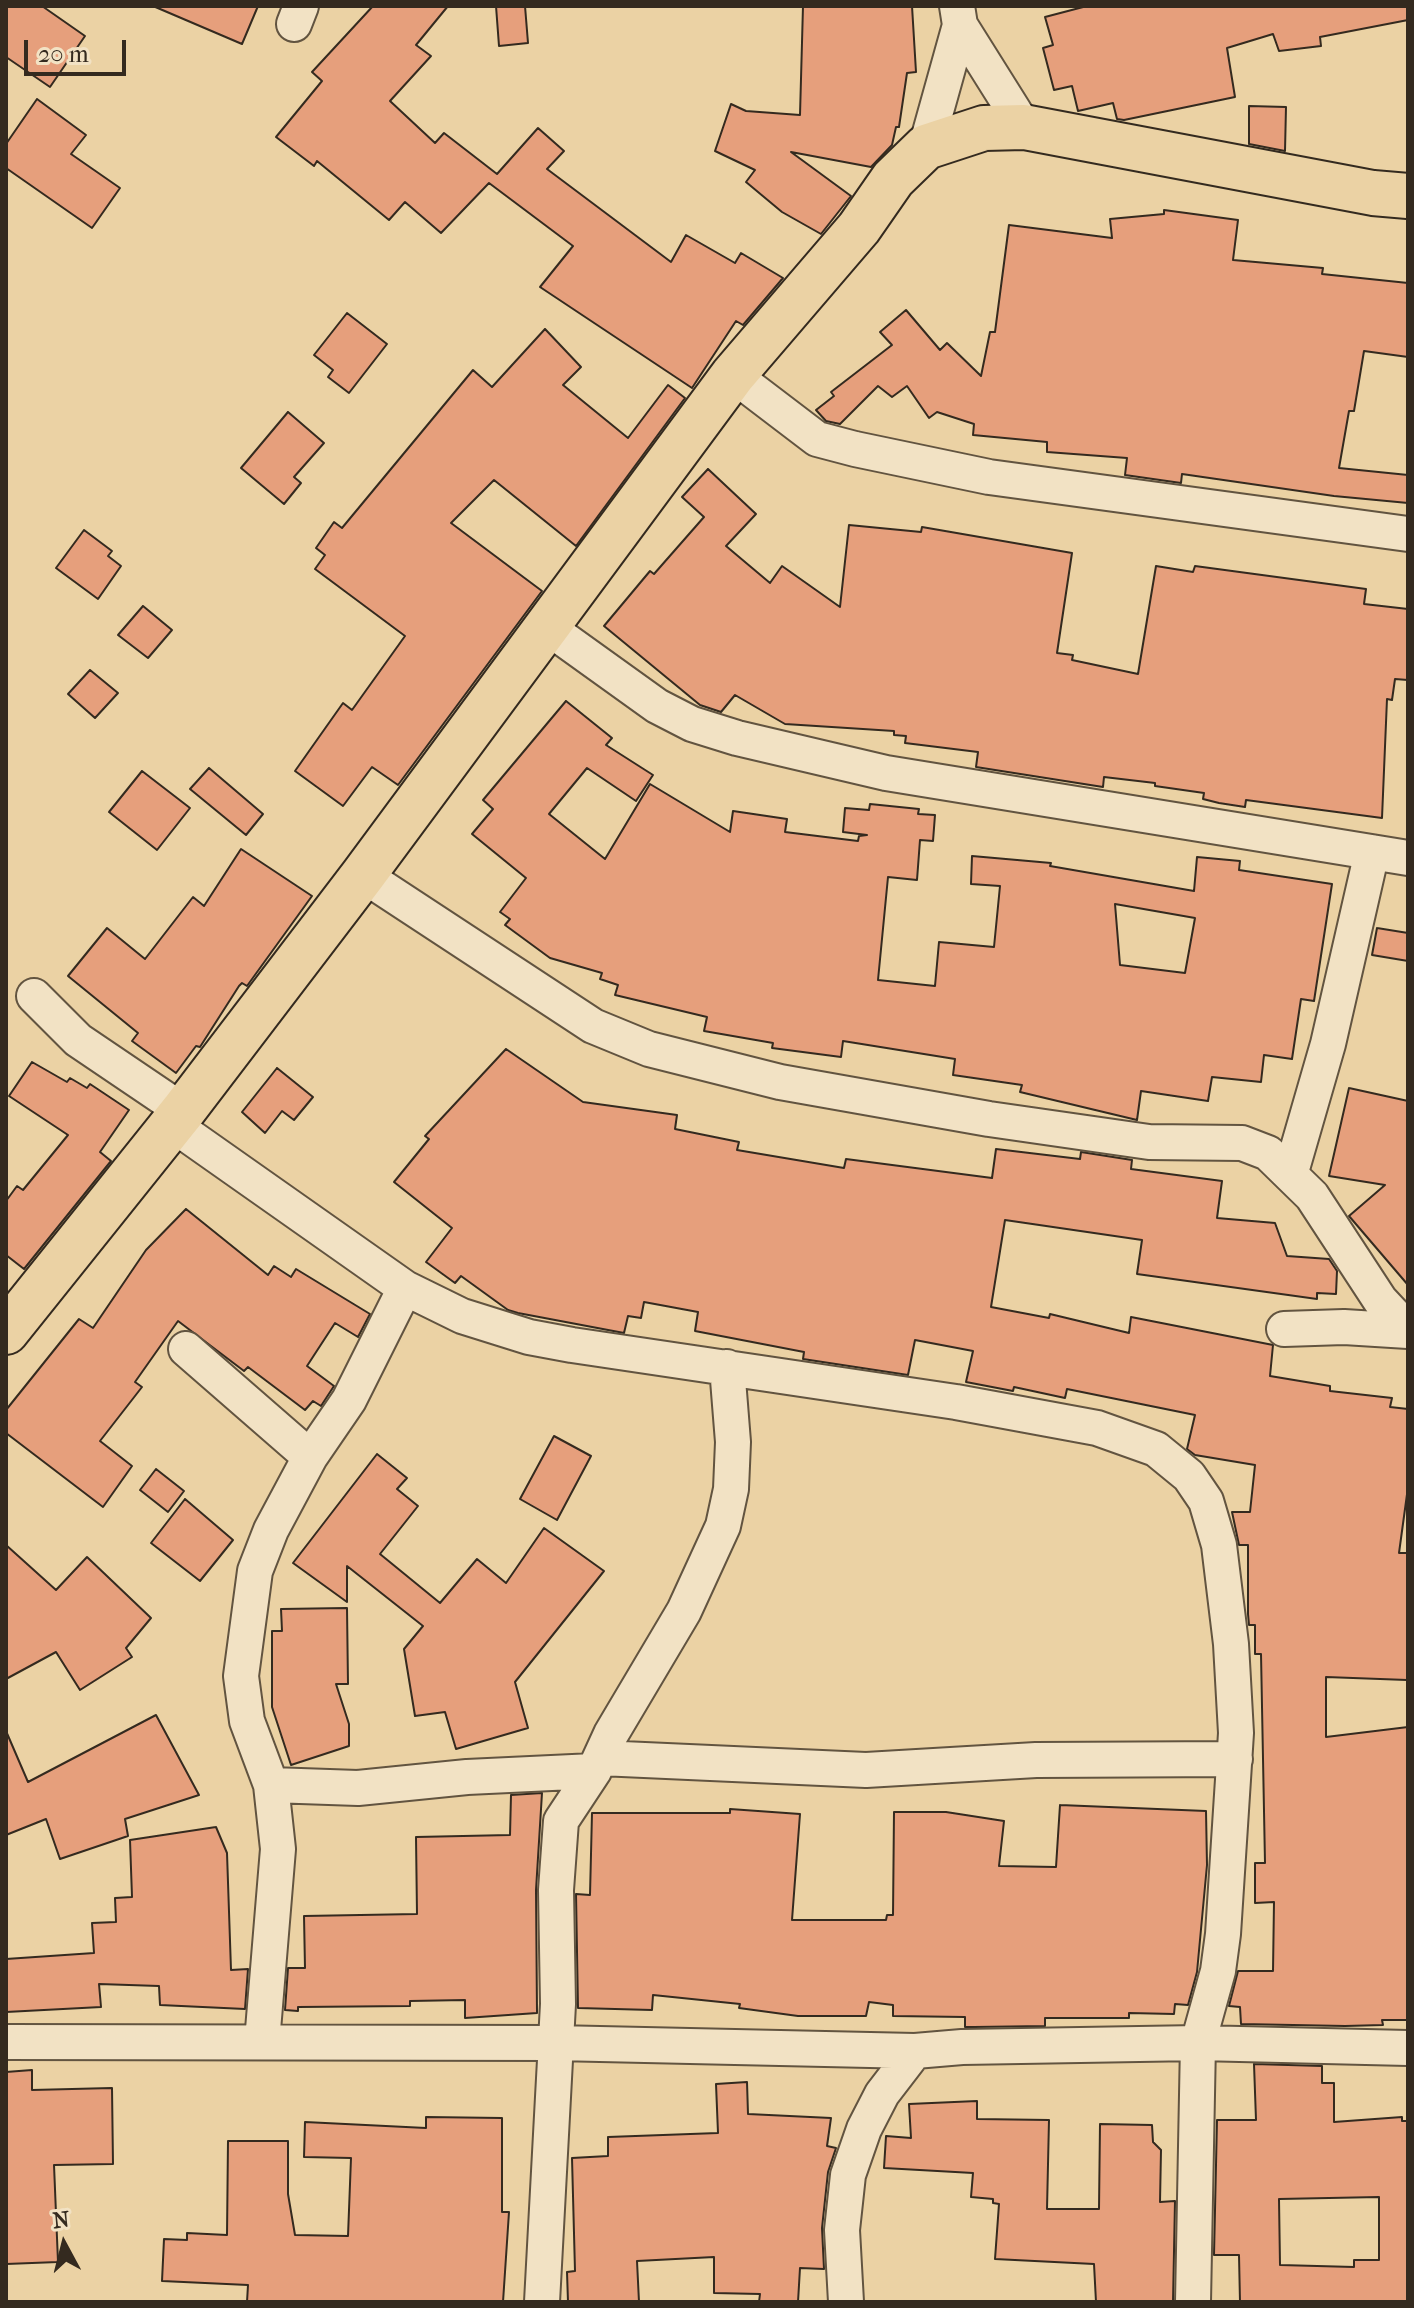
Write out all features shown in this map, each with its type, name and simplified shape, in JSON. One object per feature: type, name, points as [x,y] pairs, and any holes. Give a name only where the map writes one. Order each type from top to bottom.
[{"type":"main road","points":[[6,1332],[178,1117],[363,875],[733,375],[859,228],[893,179],[926,147],[984,128],[1024,127],[1373,193],[1408,196]]},
{"type":"street","points":[[959,15],[1024,127]]},
{"type":"street","points":[[926,147],[959,15]]},
{"type":"street","points":[[733,375],[817,439],[855,449],[989,477],[1408,534]]},
{"type":"street","points":[[547,627],[657,706],[692,724],[737,738],[886,773],[1408,858]]},
{"type":"street","points":[[1291,1172],[1328,1044],[1372,852]]},
{"type":"street","points":[[363,875],[593,1026],[649,1049],[780,1082],[989,1119],[1149,1142],[1242,1143],[1268,1153],[1291,1172],[1312,1196],[1380,1300],[1408,1331]]},
{"type":"street","points":[[34,996],[78,1040],[405,1288],[462,1316],[529,1337],[1097,1428],[1156,1449],[1189,1476],[1206,1501],[1219,1545],[1231,1644],[1235,1759],[1223,1934],[1218,1971],[1198,2043],[1193,2302]]},
{"type":"street","points":[[262,2042],[278,1849],[271,1785],[247,1721],[241,1676],[255,1571],[271,1530],[310,1457],[349,1400],[405,1288]]},
{"type":"street","points":[[1284,1329],[1344,1327],[1408,1331]]},
{"type":"street","points":[[186,1349],[310,1457]]},
{"type":"street","points":[[542,2302],[555,2043],[556,1890],[561,1821],[684,1611],[723,1526],[731,1489],[733,1442],[727,1367]]},
{"type":"street","points":[[271,1785],[358,1788],[597,1764],[866,1770],[1036,1760],[1235,1759]]},
{"type":"street","points":[[6,2042],[555,2043],[915,2051],[962,2047],[1198,2043],[1408,2048]]},
{"type":"street","points":[[846,2302],[842,2230],[848,2175],[864,2129],[882,2094],[915,2051]]},
{"type":"building","points":[[6,6],[42,6],[85,36],[50,87],[6,57]]},
{"type":"building","points":[[153,6],[258,6],[242,44]]},
{"type":"building","points":[[373,6],[448,6],[416,45],[431,56],[390,101],[435,143],[444,133],[497,174],[538,128],[564,151],[547,169],[671,262],[686,235],[735,263],[741,253],[783,278],[743,325],[736,321],[692,388],[540,287],[573,246],[489,183],[441,233],[405,202],[389,220],[317,161],[314,166],[276,137],[322,81],[312,72]]},
{"type":"building","points":[[496,6],[525,6],[528,43],[499,46]]},
{"type":"building","points":[[803,6],[912,6],[916,72],[907,73],[899,127],[896,127],[892,145],[871,167],[791,152],[851,196],[821,234],[782,212],[746,182],[755,170],[715,151],[731,104],[746,111],[800,115]]},
{"type":"building","points":[[1087,6],[1408,6],[1408,20],[1320,37],[1321,46],[1279,51],[1273,34],[1227,48],[1235,97],[1124,120],[1117,119],[1113,103],[1078,111],[1072,86],[1054,90],[1043,48],[1053,45],[1045,17]]},
{"type":"building","points":[[37,99],[86,135],[71,154],[120,188],[92,228],[6,168],[6,144]]},
{"type":"building","points":[[1249,106],[1286,107],[1285,151],[1249,144]]},
{"type":"building","points":[[1164,210],[1238,220],[1233,260],[1323,268],[1322,274],[1408,283],[1408,357],[1364,351],[1354,411],[1349,411],[1339,468],[1408,475],[1408,503],[1334,496],[1182,474],[1181,483],[1125,475],[1127,458],[1047,452],[1047,442],[973,435],[974,424],[937,412],[929,418],[907,386],[892,397],[878,386],[840,424],[826,421],[816,410],[834,396],[831,392],[892,345],[880,332],[906,310],[940,350],[947,343],[981,376],[990,332],[995,332],[1009,225],[1112,238],[1110,219],[1164,214]]},
{"type":"building","points":[[347,313],[387,344],[349,393],[328,377],[333,370],[314,355]]},
{"type":"building","points":[[545,329],[581,367],[563,385],[628,438],[668,385],[685,398],[576,546],[494,480],[451,523],[542,591],[398,785],[372,767],[343,806],[295,771],[343,703],[352,710],[405,636],[315,569],[325,555],[316,548],[334,522],[342,528],[473,370],[492,387]]},
{"type":"building","points":[[288,412],[324,443],[294,477],[301,483],[284,504],[241,468]]},
{"type":"building","points":[[708,469],[756,514],[726,546],[770,583],[782,566],[840,607],[849,525],[921,532],[922,527],[1072,553],[1057,653],[1073,655],[1072,660],[1138,674],[1156,566],[1193,572],[1195,566],[1366,589],[1364,604],[1408,609],[1408,680],[1395,679],[1392,700],[1387,699],[1382,818],[1246,800],[1245,807],[1219,803],[1203,799],[1204,793],[1155,786],[1155,783],[1104,777],[1103,787],[976,767],[978,752],[905,743],[906,736],[894,735],[894,731],[785,724],[735,695],[721,712],[700,705],[604,626],[650,571],[654,574],[704,517],[682,497]]},
{"type":"building","points":[[84,530],[112,551],[108,556],[121,566],[98,599],[56,568]]},
{"type":"building","points":[[143,606],[172,630],[148,658],[118,635]]},
{"type":"building","points":[[90,670],[118,693],[95,718],[68,694]]},
{"type":"building","points":[[566,701],[612,738],[606,745],[653,775],[636,801],[587,768],[549,814],[605,859],[650,784],[730,832],[733,811],[787,819],[785,832],[858,841],[859,836],[867,835],[843,832],[845,808],[869,810],[870,804],[919,809],[918,814],[935,815],[933,841],[920,840],[917,880],[888,877],[878,980],[935,986],[939,942],[994,947],[1000,886],[971,884],[972,856],[1051,863],[1050,866],[1194,891],[1197,857],[1240,861],[1239,870],[1332,884],[1314,1001],[1301,999],[1292,1059],[1264,1055],[1261,1082],[1212,1077],[1208,1101],[1141,1091],[1137,1120],[1020,1092],[1022,1085],[953,1075],[955,1059],[843,1041],[841,1057],[772,1048],[773,1043],[704,1031],[707,1017],[615,995],[618,985],[600,979],[602,973],[550,958],[505,925],[510,919],[500,912],[526,878],[472,834],[493,809],[483,800]],"holes":[[[1115,904],[1195,918],[1185,973],[1120,965]]]},
{"type":"building","points":[[209,768],[263,814],[246,835],[190,789]]},
{"type":"building","points":[[142,771],[190,808],[157,850],[109,812]]},
{"type":"building","points":[[241,849],[312,896],[247,986],[242,983],[239,986],[200,1047],[196,1046],[176,1073],[132,1041],[138,1033],[68,976],[107,928],[145,959],[193,897],[204,906]]},
{"type":"building","points":[[1377,928],[1408,933],[1408,961],[1372,955]]},
{"type":"building","points":[[506,1049],[583,1102],[677,1115],[675,1129],[739,1142],[737,1150],[844,1168],[846,1159],[992,1178],[996,1149],[1080,1159],[1081,1152],[1132,1160],[1131,1169],[1222,1181],[1217,1218],[1275,1223],[1287,1256],[1329,1259],[1337,1271],[1336,1294],[1317,1293],[1317,1299],[1137,1274],[1142,1240],[1005,1220],[991,1307],[1049,1318],[1050,1314],[1129,1333],[1131,1317],[1273,1345],[1270,1376],[1330,1386],[1330,1391],[1392,1398],[1390,1407],[1408,1409],[1408,1487],[1399,1553],[1408,1553],[1407,1680],[1326,1677],[1326,1737],[1408,1727],[1408,2020],[1382,2020],[1383,2025],[1345,2026],[1241,2024],[1240,2007],[1229,2006],[1238,1971],[1273,1971],[1274,1902],[1255,1903],[1255,1863],[1265,1863],[1261,1654],[1255,1654],[1255,1625],[1249,1625],[1248,1545],[1239,1545],[1232,1512],[1250,1512],[1255,1465],[1195,1455],[1187,1449],[1195,1415],[1067,1389],[1065,1398],[1014,1387],[1013,1391],[966,1382],[973,1351],[915,1340],[908,1375],[803,1359],[804,1352],[695,1331],[698,1312],[644,1302],[641,1318],[628,1316],[624,1333],[518,1313],[508,1310],[461,1276],[455,1283],[426,1262],[452,1228],[394,1182],[429,1139],[425,1136]]},
{"type":"building","points":[[32,1062],[67,1082],[70,1078],[87,1088],[90,1084],[129,1110],[100,1152],[111,1161],[24,1269],[6,1255],[6,1201],[17,1186],[23,1190],[68,1135],[9,1096]]},
{"type":"building","points":[[277,1068],[313,1097],[294,1120],[282,1111],[265,1133],[242,1112]]},
{"type":"building","points":[[1349,1088],[1408,1101],[1408,1285],[1349,1216],[1385,1185],[1329,1176]]},
{"type":"building","points":[[186,1209],[268,1275],[274,1266],[291,1277],[296,1269],[370,1314],[358,1337],[335,1323],[307,1366],[334,1386],[321,1406],[313,1401],[305,1410],[248,1367],[244,1371],[178,1321],[135,1382],[142,1387],[100,1441],[132,1466],[103,1507],[6,1433],[6,1410],[79,1319],[93,1328],[146,1250]]},
{"type":"building","points":[[554,1436],[591,1456],[557,1520],[520,1499]]},
{"type":"building","points":[[377,1454],[407,1478],[397,1489],[418,1506],[380,1554],[440,1603],[477,1559],[506,1583],[544,1528],[604,1571],[515,1682],[528,1728],[456,1749],[445,1712],[415,1716],[404,1649],[423,1626],[347,1566],[347,1602],[293,1563]]},
{"type":"building","points":[[156,1469],[184,1491],[168,1512],[140,1490]]},
{"type":"building","points":[[185,1499],[233,1540],[200,1581],[151,1543]]},
{"type":"building","points":[[6,1545],[56,1590],[87,1557],[151,1618],[126,1648],[132,1657],[80,1690],[56,1652],[6,1679]]},
{"type":"building","points":[[347,1608],[348,1684],[336,1684],[349,1724],[349,1746],[291,1765],[272,1707],[272,1631],[282,1631],[281,1609]]},
{"type":"building","points":[[156,1715],[199,1795],[125,1819],[128,1836],[60,1859],[46,1819],[6,1835],[6,1731],[28,1782]]},
{"type":"building","points":[[542,1793],[536,1890],[537,2013],[465,2018],[465,2000],[410,2001],[410,2006],[298,2007],[298,2011],[285,2010],[288,1968],[305,1968],[304,1916],[417,1914],[416,1837],[510,1835],[511,1795]]},
{"type":"building","points":[[1060,1805],[1206,1811],[1207,1865],[1197,1972],[1188,2005],[1175,2004],[1174,2014],[1129,2013],[1129,2018],[1045,2018],[1045,2026],[965,2027],[965,2017],[893,2016],[893,2005],[869,2002],[866,2016],[798,2016],[739,2008],[740,2004],[653,1995],[652,2010],[578,2008],[576,1894],[590,1895],[592,1813],[730,1813],[730,1809],[800,1814],[792,1920],[886,1920],[887,1915],[893,1915],[894,1812],[946,1812],[1004,1821],[999,1866],[1056,1867]]},
{"type":"building","points":[[216,1827],[227,1853],[231,1970],[248,1969],[245,2009],[160,2005],[159,1986],[99,1984],[101,2007],[6,2012],[6,1959],[94,1953],[92,1923],[116,1922],[115,1898],[132,1897],[130,1840]]},
{"type":"building","points":[[1254,2064],[1322,2066],[1322,2083],[1334,2083],[1334,2122],[1402,2117],[1402,2121],[1408,2121],[1408,2302],[1240,2302],[1239,2255],[1214,2255],[1217,2120],[1256,2120]],"holes":[[[1379,2197],[1379,2260],[1354,2260],[1354,2267],[1280,2265],[1279,2199]]]},
{"type":"building","points":[[32,2070],[32,2090],[112,2088],[113,2164],[54,2165],[58,2262],[6,2264],[6,2072]]},
{"type":"building","points":[[747,2082],[748,2114],[831,2118],[827,2146],[836,2148],[828,2172],[822,2228],[824,2269],[800,2268],[798,2302],[759,2302],[760,2294],[714,2293],[714,2257],[637,2261],[639,2302],[568,2302],[567,2272],[575,2271],[572,2158],[608,2156],[608,2137],[718,2133],[716,2084]]},
{"type":"building","points":[[977,2101],[977,2119],[1049,2120],[1047,2209],[1099,2209],[1100,2124],[1152,2125],[1153,2142],[1161,2150],[1160,2202],[1175,2201],[1173,2302],[1096,2302],[1094,2264],[995,2259],[999,2204],[993,2203],[993,2199],[971,2197],[973,2173],[884,2168],[886,2136],[911,2138],[909,2104]]},
{"type":"building","points":[[426,2117],[502,2118],[502,2212],[509,2212],[503,2302],[247,2302],[248,2285],[162,2281],[164,2239],[187,2240],[187,2233],[227,2235],[228,2141],[288,2141],[288,2194],[295,2235],[348,2236],[351,2158],[304,2157],[305,2122],[426,2128]]}]
